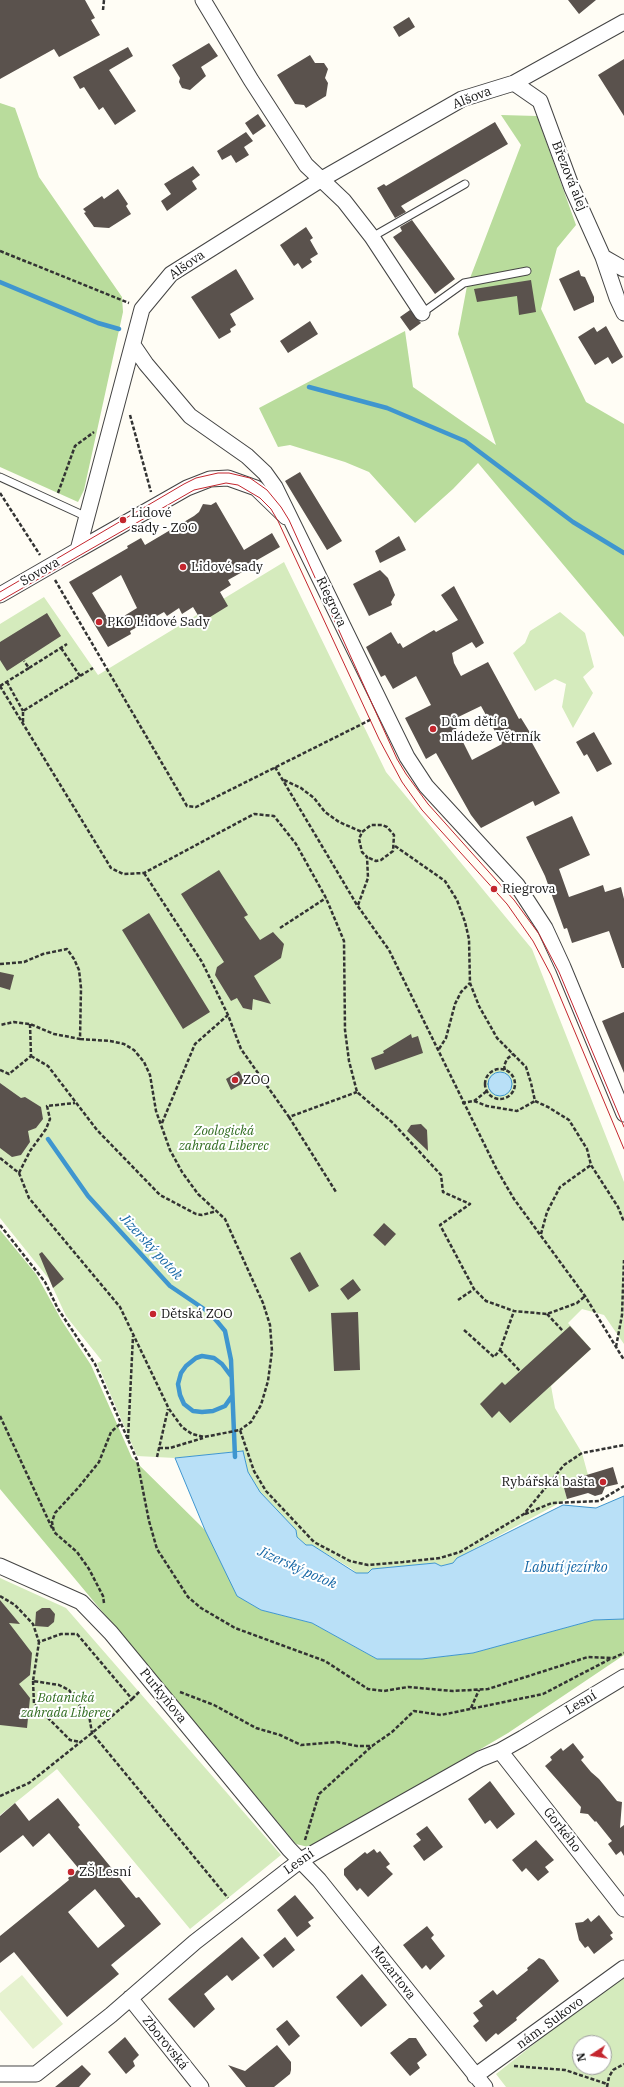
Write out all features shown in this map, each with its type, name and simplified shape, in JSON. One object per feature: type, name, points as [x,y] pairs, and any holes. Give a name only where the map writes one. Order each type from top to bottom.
[{"type":"street","points":[[203,0],[251,80],[302,158],[344,201],[372,238],[422,312]]},
{"type":"street","name":"Alšova","points":[[142,309],[171,274],[322,179],[462,99],[514,83],[624,22]]},
{"type":"street","name":"Březová alej","points":[[514,83],[540,101],[572,188],[603,257],[617,298],[624,312]]},
{"type":"street","points":[[603,257],[624,269]]},
{"type":"street","points":[[79,548],[134,345],[142,309]]},
{"type":"street","name":"Riegrova","points":[[134,345],[146,364],[190,416],[247,456],[265,473],[279,494],[407,757],[426,786],[517,885],[534,909],[563,967],[624,1114]]},
{"type":"street","points":[[79,548],[187,488],[210,479],[222,478],[240,481],[256,488],[296,528]]},
{"type":"street","name":"Sovova","points":[[0,595],[79,548]]},
{"type":"street","name":"Purkyňova","points":[[0,1566],[81,1602],[111,1633],[289,1849],[301,1860]]},
{"type":"street","name":"Lesní","points":[[0,2074],[36,2074],[111,2015],[195,1942],[301,1860],[480,1758],[500,1751],[624,1677]]},
{"type":"street","name":"Gorkého","points":[[500,1751],[624,1909]]},
{"type":"street","name":"Mozartova","points":[[301,1860],[319,1880],[480,2081]]},
{"type":"street","name":"nám. Sukovo","points":[[480,2081],[492,2065],[624,1968]]},
{"type":"street","name":"Zborovská","points":[[130,1998],[201,2087]]},
{"type":"lane","points":[[372,238],[465,184]]},
{"type":"lane","points":[[422,312],[464,283],[527,271]]},
{"type":"lane","points":[[0,477],[87,517]]},
{"type":"path","points":[[103,10],[104,0]]},
{"type":"path","points":[[0,251],[99,289],[142,309]]},
{"type":"path","points":[[130,414],[152,496]]},
{"type":"path","points":[[54,503],[75,446],[114,417]]},
{"type":"path","points":[[0,493],[48,567],[187,806],[196,807],[385,713]]},
{"type":"path","points":[[67,644],[0,686],[111,868],[123,874],[144,873],[254,814],[274,816],[296,844],[326,898],[344,941],[345,1030],[349,1061],[356,1092],[393,1123],[441,1175],[443,1192],[470,1204],[440,1225],[474,1289],[486,1301],[514,1311],[547,1314],[577,1303],[585,1296]]},
{"type":"path","points":[[61,648],[80,676]]},
{"type":"path","points":[[24,661],[29,668]]},
{"type":"path","points":[[23,710],[93,668]]},
{"type":"path","points":[[7,682],[23,710],[23,723]]},
{"type":"path","points":[[275,767],[358,905],[389,950],[439,1049],[462,1102],[507,1187],[585,1296],[624,1360]]},
{"type":"path","points":[[282,780],[301,788],[314,798],[325,812],[340,822],[362,832]]},
{"type":"path","points":[[371,825],[382,825],[387,827],[394,835],[395,846],[390,855],[381,860],[371,860],[367,857],[359,846],[362,832],[371,825]]},
{"type":"path","points":[[395,846],[445,881],[457,900],[466,922],[469,939],[470,983],[479,1006],[497,1038],[526,1067],[532,1083],[535,1101]]},
{"type":"path","points":[[358,905],[368,878],[367,857]]},
{"type":"path","points":[[144,873],[202,962],[228,1015],[241,1049],[289,1117],[336,1192]]},
{"type":"path","points":[[280,928],[326,898]]},
{"type":"path","points":[[0,964],[24,962],[43,954],[67,949],[79,970],[81,988],[80,1039]]},
{"type":"path","points":[[439,1049],[446,1038],[454,1004],[460,992],[470,983]]},
{"type":"path","points":[[162,1124],[195,1044],[228,1015]]},
{"type":"path","points":[[0,1025],[14,1022],[30,1024],[54,1034],[80,1039],[110,1041],[124,1044],[134,1050],[144,1062],[150,1075],[153,1097],[170,1150],[182,1172],[198,1194],[225,1219],[263,1303],[270,1325],[272,1351],[268,1381],[262,1405],[251,1422],[240,1430],[204,1437],[170,1448],[159,1448]]},
{"type":"path","points":[[30,1024],[31,1056]]},
{"type":"path","points":[[506,1070],[496,1070],[488,1076],[486,1081],[488,1091],[491,1095],[499,1098],[507,1097],[511,1094],[515,1086],[515,1080],[504,1066],[507,1059],[513,1054]]},
{"type":"path","points":[[31,1056],[48,1066],[96,1130],[160,1195],[196,1214],[202,1215],[217,1211]]},
{"type":"path","points":[[0,1070],[9,1074],[31,1056]]},
{"type":"path","points":[[474,1101],[488,1091]]},
{"type":"path","points":[[289,1117],[356,1092]]},
{"type":"path","points":[[462,1102],[474,1101],[487,1106],[517,1111],[535,1101]]},
{"type":"path","points":[[535,1101],[569,1120],[587,1148],[591,1165],[618,1207],[624,1222]]},
{"type":"path","points":[[19,1173],[30,1151],[46,1129],[50,1119],[47,1106],[75,1102]]},
{"type":"path","points":[[0,1158],[19,1173],[29,1198],[120,1307],[168,1409],[182,1427],[192,1434],[204,1437]]},
{"type":"path","points":[[541,1234],[549,1206],[560,1187],[591,1165]]},
{"type":"path","points":[[0,1225],[45,1282],[58,1310],[95,1364],[137,1460],[149,1521],[157,1549],[188,1597],[201,1608],[234,1628],[325,1661],[368,1689],[384,1691],[408,1687],[453,1691],[488,1689],[530,1677],[562,1664],[588,1656],[613,1658]]},
{"type":"path","points":[[616,1347],[622,1315],[624,1260]]},
{"type":"path","points":[[458,1300],[474,1289]]},
{"type":"path","points":[[464,1330],[494,1357],[500,1350],[514,1311]]},
{"type":"path","points":[[547,1314],[564,1331]]},
{"type":"path","points":[[128,1440],[133,1335]]},
{"type":"path","points":[[500,1350],[520,1371]]},
{"type":"path","points":[[157,1457],[168,1409]]},
{"type":"path","points":[[0,1416],[54,1532],[77,1552],[89,1569],[102,1596],[111,1633]]},
{"type":"path","points":[[54,1532],[52,1522],[54,1512],[78,1488],[99,1462],[111,1432],[121,1423]]},
{"type":"path","points":[[240,1430],[254,1471],[266,1491],[314,1542],[350,1561],[368,1565],[440,1558],[460,1552],[524,1514],[552,1503],[599,1501],[624,1486]]},
{"type":"path","points":[[524,1514],[564,1465],[582,1453],[624,1445]]},
{"type":"path","points":[[0,1596],[15,1606],[33,1624],[38,1642],[33,1681],[34,1704],[70,1740],[80,1742]]},
{"type":"path","points":[[0,1796],[29,1784],[132,1699],[77,1634],[61,1634],[38,1642]]},
{"type":"path","points":[[304,1845],[319,1794],[372,1746],[392,1732],[414,1711],[441,1715],[543,1694],[624,1653]]},
{"type":"path","points":[[33,1681],[59,1686],[69,1690],[82,1709],[89,1715],[92,1733],[228,1898]]},
{"type":"path","points":[[471,1708],[479,1690]]},
{"type":"path","points":[[179,1692],[214,1705],[256,1728],[280,1735],[301,1745],[337,1742],[357,1746],[372,1746]]},
{"type":"path","points":[[492,2065],[565,2070],[607,2086],[613,2070],[624,2064]]},
{"type":"green space","points":[[0,103],[15,108],[39,177],[122,297],[123,312],[84,490],[78,502],[0,467]]},
{"type":"green space","points":[[501,115],[537,116],[576,225],[557,248],[541,309],[586,402],[624,424],[624,637],[478,463],[453,489],[415,523],[369,472],[345,462],[290,445],[278,447],[259,408],[405,331],[413,387],[496,445],[458,334],[467,286],[521,145]]},
{"type":"green space","name":"Zoologická zahrada Liberec","points":[[284,562],[386,772],[532,949],[624,1182],[624,1344],[604,1315],[582,1309],[568,1323],[591,1349],[551,1386],[555,1408],[582,1453],[588,1475],[570,1480],[572,1485],[564,1488],[567,1499],[457,1558],[453,1563],[441,1566],[435,1563],[372,1569],[368,1573],[356,1573],[352,1569],[312,1545],[306,1545],[297,1537],[296,1530],[260,1492],[248,1472],[243,1451],[175,1458],[137,1456],[97,1363],[102,1361],[66,1316],[49,1279],[0,1218],[0,624],[44,597],[98,675]]},
{"type":"green space","points":[[560,612],[585,633],[594,667],[583,677],[593,693],[573,728],[562,707],[566,684],[555,679],[535,691],[513,653],[525,643],[530,631]]},
{"type":"green space","points":[[0,1230],[36,1274],[62,1321],[91,1365],[132,1458],[205,1530],[238,1596],[261,1610],[312,1623],[377,1659],[422,1659],[473,1653],[594,1620],[624,1619],[624,1655],[508,1733],[312,1848],[296,1844],[0,1489]]},
{"type":"green space","name":"Botanická zahrada Liberec","points":[[0,1578],[66,1608],[281,1855],[190,1929],[57,1769],[0,1815]]},
{"type":"green space","points":[[624,1973],[624,2087],[506,2087],[496,2074]]},
{"type":"green space","points":[[22,1975],[63,2024],[33,2049],[0,2010],[0,1993]]},
{"type":"water","points":[[500,1072],[508,1076],[512,1084],[508,1092],[500,1096],[492,1092],[488,1084],[492,1076]]},
{"type":"water","name":"Labutí jezírko","points":[[243,1451],[248,1472],[260,1492],[296,1530],[297,1537],[306,1545],[312,1545],[356,1573],[368,1573],[372,1569],[435,1563],[441,1566],[453,1563],[457,1558],[563,1505],[596,1508],[624,1496],[624,1619],[594,1620],[473,1653],[422,1659],[377,1659],[312,1623],[261,1610],[237,1596],[205,1530],[175,1458]]},
{"type":"building","points":[[0,0],[85,0],[95,18],[91,20],[100,35],[59,57],[54,49],[0,79]]},
{"type":"building","points":[[568,0],[596,0],[579,14]]},
{"type":"building","points":[[409,17],[415,27],[399,37],[393,27]]},
{"type":"building","points":[[209,43],[218,56],[201,67],[206,76],[190,90],[182,88],[179,82],[180,78],[172,65]]},
{"type":"building","points":[[128,47],[133,56],[109,70],[136,111],[115,125],[103,107],[99,110],[84,87],[80,89],[73,77]]},
{"type":"building","points":[[310,55],[315,63],[324,63],[328,69],[325,78],[328,83],[326,96],[306,108],[304,105],[295,104],[277,75]]},
{"type":"building","points":[[624,59],[624,116],[598,75]]},
{"type":"building","points":[[258,114],[266,126],[253,135],[245,123]]},
{"type":"building","points":[[495,122],[508,144],[401,206],[406,212],[395,218],[377,188],[384,184],[386,186]]},
{"type":"building","points":[[246,132],[253,141],[244,147],[249,155],[236,163],[231,155],[222,160],[217,151]]},
{"type":"building","points":[[193,166],[200,175],[192,181],[197,189],[167,211],[161,201],[171,194],[164,184]]},
{"type":"building","points":[[118,189],[128,204],[126,206],[131,214],[109,228],[94,227],[84,213],[86,212],[83,209],[102,196],[104,199]]},
{"type":"building","points":[[412,220],[455,279],[435,294],[393,237],[402,231],[400,227]]},
{"type":"building","points":[[306,227],[313,238],[310,240],[318,254],[310,259],[312,262],[302,269],[298,263],[294,266],[280,245]]},
{"type":"building","points":[[236,269],[254,299],[230,314],[236,325],[230,329],[231,332],[219,339],[191,297]]},
{"type":"building","points":[[579,270],[581,276],[585,277],[594,297],[594,302],[574,311],[559,279]]},
{"type":"building","points":[[531,280],[536,312],[519,315],[517,296],[477,302],[474,289]]},
{"type":"building","points":[[410,310],[421,323],[410,331],[400,317]]},
{"type":"building","points":[[310,321],[318,334],[288,353],[280,341]]},
{"type":"building","points":[[606,326],[623,357],[612,364],[608,357],[595,365],[578,337],[594,327],[597,332]]},
{"type":"building","points":[[300,472],[342,541],[327,550],[285,481]]},
{"type":"building","name":"Lidové sady","points":[[216,502],[244,550],[272,533],[280,547],[252,563],[253,566],[228,580],[231,585],[220,592],[228,606],[202,622],[193,607],[182,614],[179,608],[167,616],[164,612],[130,631],[131,634],[108,647],[69,582],[128,548],[127,546],[141,538],[145,545],[194,516],[199,512],[203,504],[211,505]],"holes":[[[121,575],[137,608],[111,624],[92,593]]]},
{"type":"building","points":[[399,536],[406,550],[380,563],[375,551]]},
{"type":"building","points":[[380,570],[388,578],[395,595],[391,602],[392,605],[369,616],[353,584]]},
{"type":"building","points":[[454,586],[484,643],[476,648],[472,642],[452,653],[454,663],[461,676],[488,662],[519,719],[521,718],[534,739],[531,741],[560,793],[535,806],[533,801],[481,828],[471,815],[436,753],[426,759],[405,718],[431,705],[416,676],[393,689],[385,675],[381,677],[366,647],[391,632],[398,644],[400,643],[403,648],[434,630],[436,632],[458,620],[441,595]],"holes":[[[481,706],[502,744],[472,760],[452,720]]]},
{"type":"building","points":[[47,613],[61,636],[7,671],[0,660],[0,642]]},
{"type":"building","points":[[594,732],[612,764],[597,772],[587,754],[584,756],[576,742]]},
{"type":"building","points":[[572,816],[590,855],[559,869],[569,897],[603,885],[605,892],[621,887],[624,899],[624,968],[622,968],[609,931],[572,943],[567,928],[564,929],[545,876],[526,837]]},
{"type":"building","points":[[219,870],[248,915],[244,917],[260,940],[273,932],[284,944],[281,958],[254,976],[271,1004],[253,999],[252,1010],[243,1008],[237,998],[231,1001],[215,975],[217,967],[224,962],[181,894]]},
{"type":"building","points":[[149,913],[210,1012],[183,1029],[122,930]]},
{"type":"building","points":[[0,972],[14,975],[10,990],[0,987]]},
{"type":"building","points":[[624,1012],[624,1073],[602,1021]]},
{"type":"building","points":[[411,1034],[412,1038],[418,1036],[423,1053],[375,1070],[371,1058],[384,1053],[383,1051]]},
{"type":"building","name":"ZOO","points":[[239,1071],[245,1082],[231,1090],[226,1079]]},
{"type":"building","points":[[0,1083],[21,1098],[25,1097],[41,1107],[43,1119],[36,1128],[28,1131],[30,1142],[21,1155],[12,1157],[0,1148]]},
{"type":"building","points":[[421,1124],[427,1130],[428,1151],[407,1131],[411,1125]]},
{"type":"building","points":[[384,1223],[396,1234],[385,1246],[373,1235]]},
{"type":"building","points":[[42,1252],[64,1279],[53,1288],[39,1254]]},
{"type":"building","points":[[300,1252],[319,1286],[309,1292],[290,1258]]},
{"type":"building","points":[[353,1279],[361,1290],[348,1300],[340,1289]]},
{"type":"building","points":[[358,1312],[360,1370],[334,1371],[331,1313]]},
{"type":"building","points":[[570,1326],[591,1349],[510,1423],[499,1411],[492,1418],[480,1404],[502,1382],[505,1385]]},
{"type":"building","points":[[613,1467],[618,1484],[605,1487],[602,1494],[595,1496],[588,1493],[567,1499],[564,1488],[572,1485],[570,1480]]},
{"type":"building","points":[[0,1600],[20,1624],[9,1623],[32,1653],[30,1675],[19,1684],[30,1698],[27,1728],[0,1725]]},
{"type":"building","points":[[42,1608],[50,1608],[55,1614],[54,1622],[48,1627],[35,1626],[36,1612]]},
{"type":"building","points":[[573,1743],[584,1757],[581,1760],[617,1801],[622,1802],[620,1828],[624,1825],[624,1856],[621,1851],[616,1855],[608,1844],[612,1841],[596,1821],[595,1822],[588,1814],[580,1813],[581,1807],[545,1766],[552,1760],[550,1757],[561,1748],[563,1751]]},
{"type":"building","points":[[490,1781],[515,1814],[497,1829],[490,1820],[485,1824],[468,1799]]},
{"type":"building","points":[[58,1798],[80,1825],[78,1827],[136,1898],[139,1897],[161,1924],[111,1965],[119,1974],[67,2017],[14,1952],[0,1963],[0,1936],[69,1880],[68,1878],[79,1869],[49,1833],[33,1847],[23,1835],[0,1853],[0,1816],[15,1803],[29,1821]],"holes":[[[95,1889],[125,1926],[98,1948],[68,1912]]]},
{"type":"building","points":[[427,1826],[443,1847],[424,1861],[413,1846],[421,1840],[416,1834]]},
{"type":"building","points":[[536,1840],[554,1860],[545,1867],[549,1872],[538,1881],[526,1868],[522,1872],[512,1860]]},
{"type":"building","points":[[374,1849],[377,1853],[380,1851],[390,1864],[386,1867],[393,1874],[368,1897],[360,1888],[357,1891],[344,1875],[344,1869],[365,1852],[367,1854]]},
{"type":"building","points":[[295,1895],[314,1918],[308,1922],[311,1926],[297,1937],[277,1910]]},
{"type":"building","points":[[599,1915],[613,1933],[610,1935],[613,1939],[594,1954],[588,1946],[585,1948],[579,1940],[575,1923],[583,1922],[588,1918],[591,1922]]},
{"type":"building","points":[[427,1926],[434,1935],[431,1938],[445,1956],[430,1970],[426,1965],[422,1969],[403,1945]]},
{"type":"building","points":[[242,1937],[260,1958],[232,1981],[227,1975],[204,1994],[215,2009],[194,2028],[168,1999]]},
{"type":"building","points":[[285,1937],[295,1950],[273,1968],[263,1955]]},
{"type":"building","points":[[539,1958],[544,1960],[559,1981],[516,2018],[517,2020],[498,2035],[496,2033],[486,2042],[473,2026],[479,2021],[473,2013],[483,2006],[479,2001],[493,1990],[497,1995],[528,1970],[527,1968]]},
{"type":"building","points":[[362,1974],[387,2005],[361,2027],[336,1997]]},
{"type":"building","points":[[287,2020],[300,2036],[289,2046],[276,2029]]},
{"type":"building","points":[[125,2037],[139,2055],[133,2061],[135,2066],[126,2074],[108,2052]]},
{"type":"building","points":[[409,2038],[416,2038],[427,2055],[417,2063],[420,2068],[410,2076],[390,2053]]},
{"type":"building","points":[[277,2045],[291,2062],[291,2070],[290,2074],[274,2087],[246,2087],[228,2065],[245,2071]]},
{"type":"building","points":[[82,2065],[91,2074],[79,2087],[55,2087]]},
{"type":"waterway","points":[[0,282],[98,323],[119,329]]},
{"type":"waterway","points":[[309,387],[387,408],[465,441],[573,522],[624,553]]},
{"type":"waterway","name":"Jizerský potok","points":[[48,1139],[88,1196],[170,1286],[210,1313],[225,1331],[231,1360],[235,1457]]},
{"type":"waterway","points":[[231,1376],[222,1364],[214,1358],[202,1356],[196,1358],[186,1366],[181,1373],[178,1384],[180,1395],[184,1404],[193,1411],[213,1411],[225,1406],[232,1396]]},
{"type":"tram line","points":[[0,592],[196,478],[218,473],[229,473],[250,478],[267,490],[281,507],[289,520],[397,759],[406,774],[428,804],[514,900],[539,934],[559,972],[624,1127]]},
{"type":"tram line","points":[[0,601],[194,490],[226,483],[238,485],[260,498],[271,509],[278,521],[379,739],[402,782],[422,810],[507,904],[533,941],[551,975],[624,1149]]},
{"type":"place","name":"Lidové sady - ZOO","points":[[123,520]]},
{"type":"place","name":"Lidové sady","points":[[183,567]]},
{"type":"place","name":"PKO Lidové Sady","points":[[99,622]]},
{"type":"place","name":"Dům dětí a mládeže Větrník","points":[[433,729]]},
{"type":"place","name":"Riegrova","points":[[494,889]]},
{"type":"place","name":"ZOO","points":[[235,1080]]},
{"type":"place","name":"Dětská ZOO","points":[[153,1314]]},
{"type":"place","name":"Rybářská bašta","points":[[603,1482]]},
{"type":"place","name":"ZŠ Lesní","points":[[71,1872]]}]
